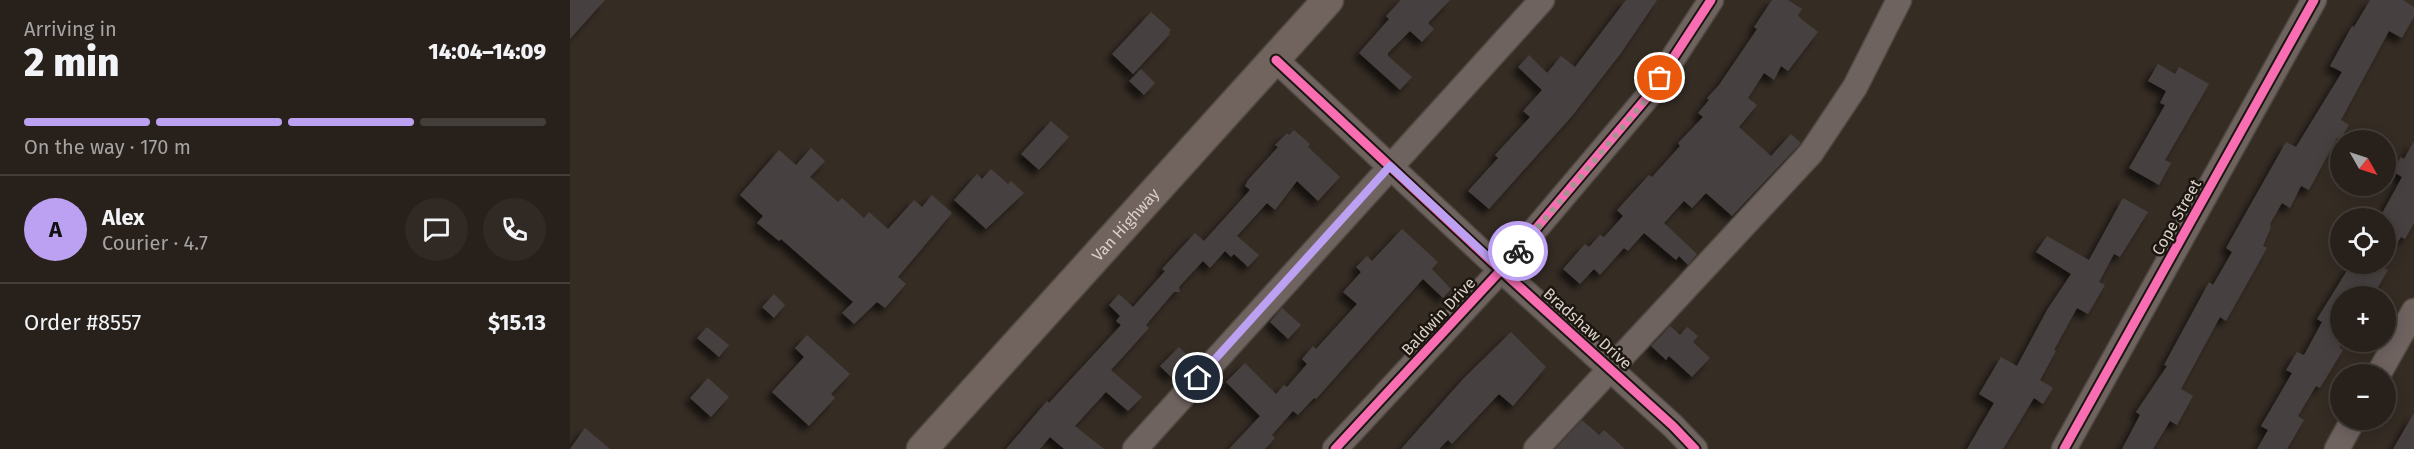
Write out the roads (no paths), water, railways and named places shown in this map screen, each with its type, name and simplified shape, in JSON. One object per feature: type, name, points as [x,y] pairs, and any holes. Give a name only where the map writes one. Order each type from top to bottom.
[{"type":"main road","name":"Van Highway","points":[[922,449],[1328,0]]},
{"type":"street","points":[[1135,449],[1542,0]]},
{"type":"street","name":"Baldwin Drive","points":[[1335,449],[1502,270],[1650,95],[1711,0]]},
{"type":"street","points":[[1536,449],[1811,153],[1855,87],[1899,0]]},
{"type":"street","name":"Cope Street","points":[[2064,449],[2314,0]]},
{"type":"street","name":"Bradshaw Drive","points":[[1276,60],[1674,426],[1695,449]]},
{"type":"street","points":[[2384,364],[2414,311]]},
{"type":"street","points":[[2337,449],[2347,430]]}]
